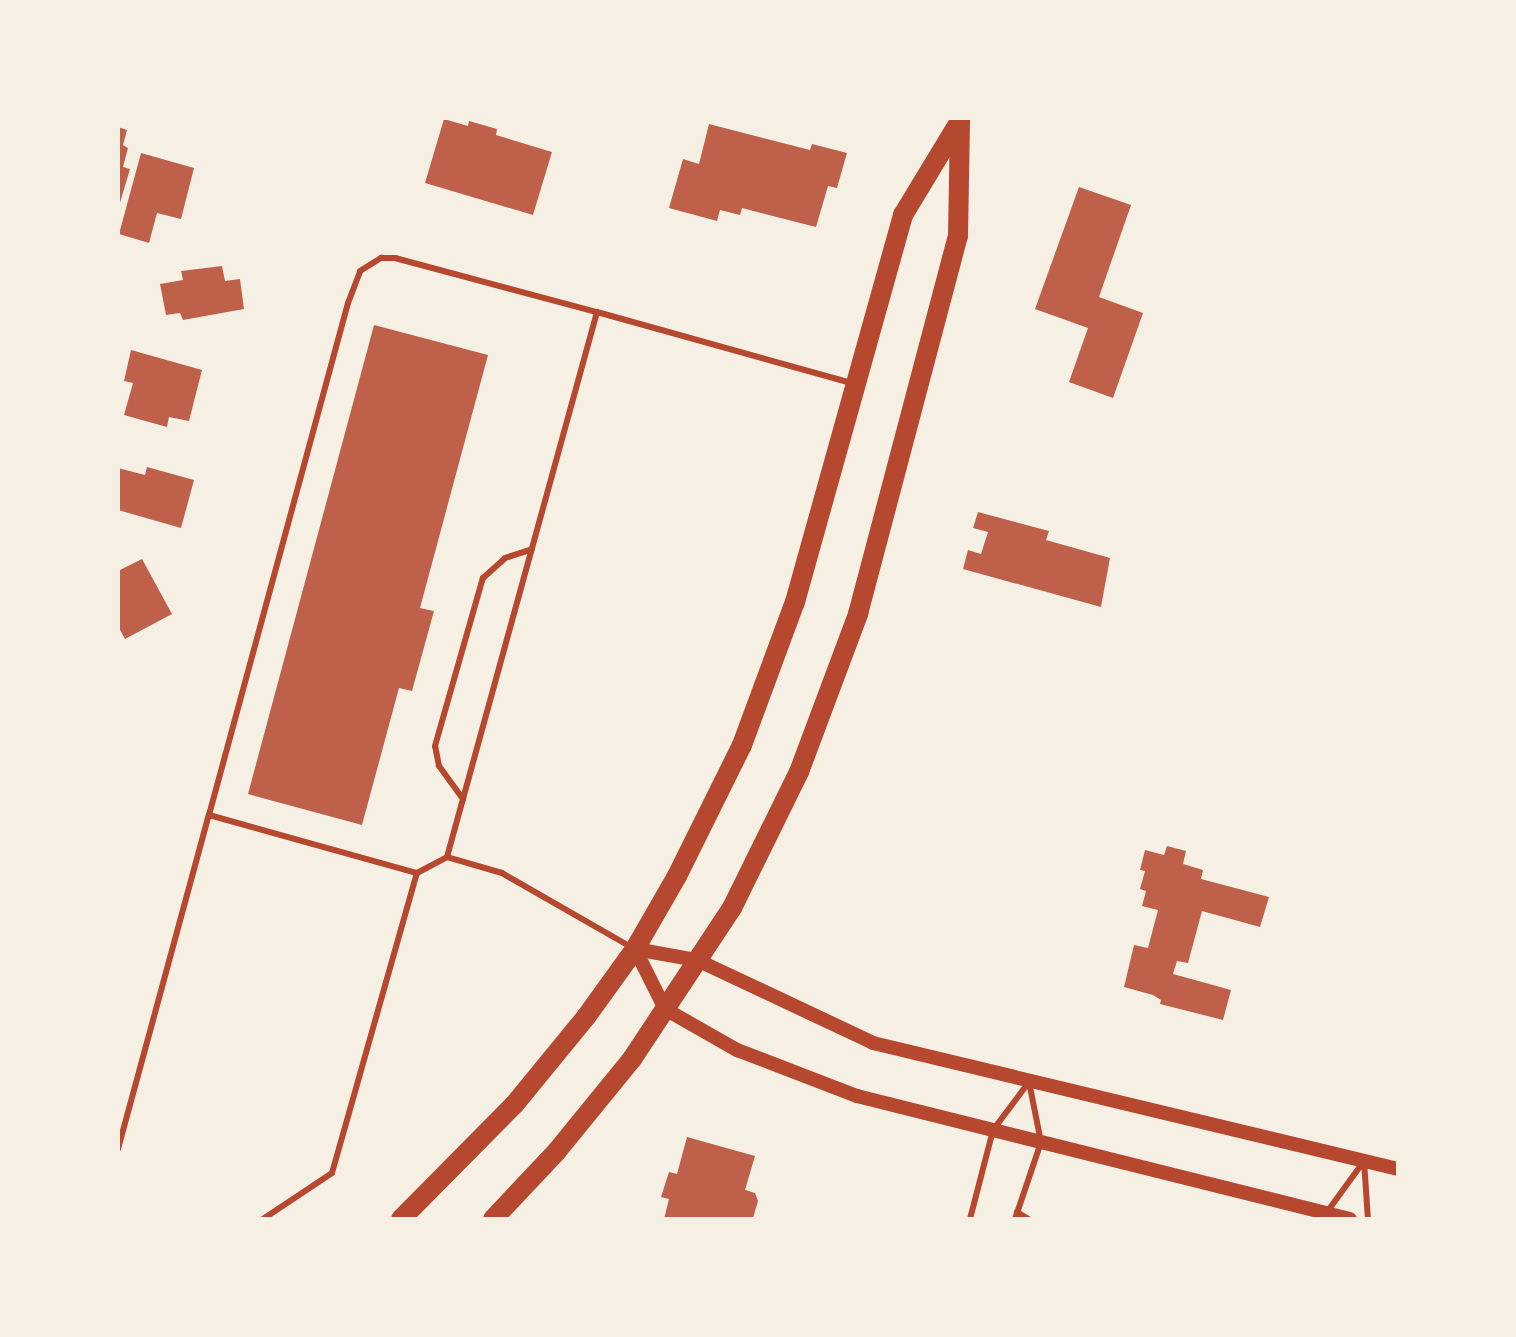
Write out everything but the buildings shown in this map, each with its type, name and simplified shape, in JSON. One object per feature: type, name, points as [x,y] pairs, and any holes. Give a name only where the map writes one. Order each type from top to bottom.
[{"type":"main road","points":[[401,1219],[514,1105],[586,1017],[635,949],[717,796],[772,670],[795,602],[903,215],[960,120]]},
{"type":"main road","points":[[493,1219],[577,1127],[632,1059],[732,908],[799,772],[858,614],[958,236],[960,120]]},
{"type":"street","points":[[635,949],[697,960],[873,1043],[1398,1169]]},
{"type":"street","points":[[635,949],[665,1009],[737,1050],[857,1096],[1326,1216],[1350,1219]]},
{"type":"lane","points":[[118,1149],[348,303],[360,271],[381,258],[395,258],[856,384]]},
{"type":"lane","points":[[447,857],[597,312]]},
{"type":"lane","points":[[463,799],[439,766],[435,746],[483,578],[505,558],[532,549]]},
{"type":"lane","points":[[209,815],[417,873],[447,857],[502,873],[550,897],[635,949]]},
{"type":"lane","points":[[263,1219],[332,1173],[417,873]]},
{"type":"lane","points":[[970,1219],[993,1130],[1029,1082]]},
{"type":"lane","points":[[1028,1219],[1016,1216],[1041,1142],[1029,1082]]},
{"type":"lane","points":[[1326,1216],[1364,1161]]},
{"type":"lane","points":[[1364,1161],[1368,1219]]}]
